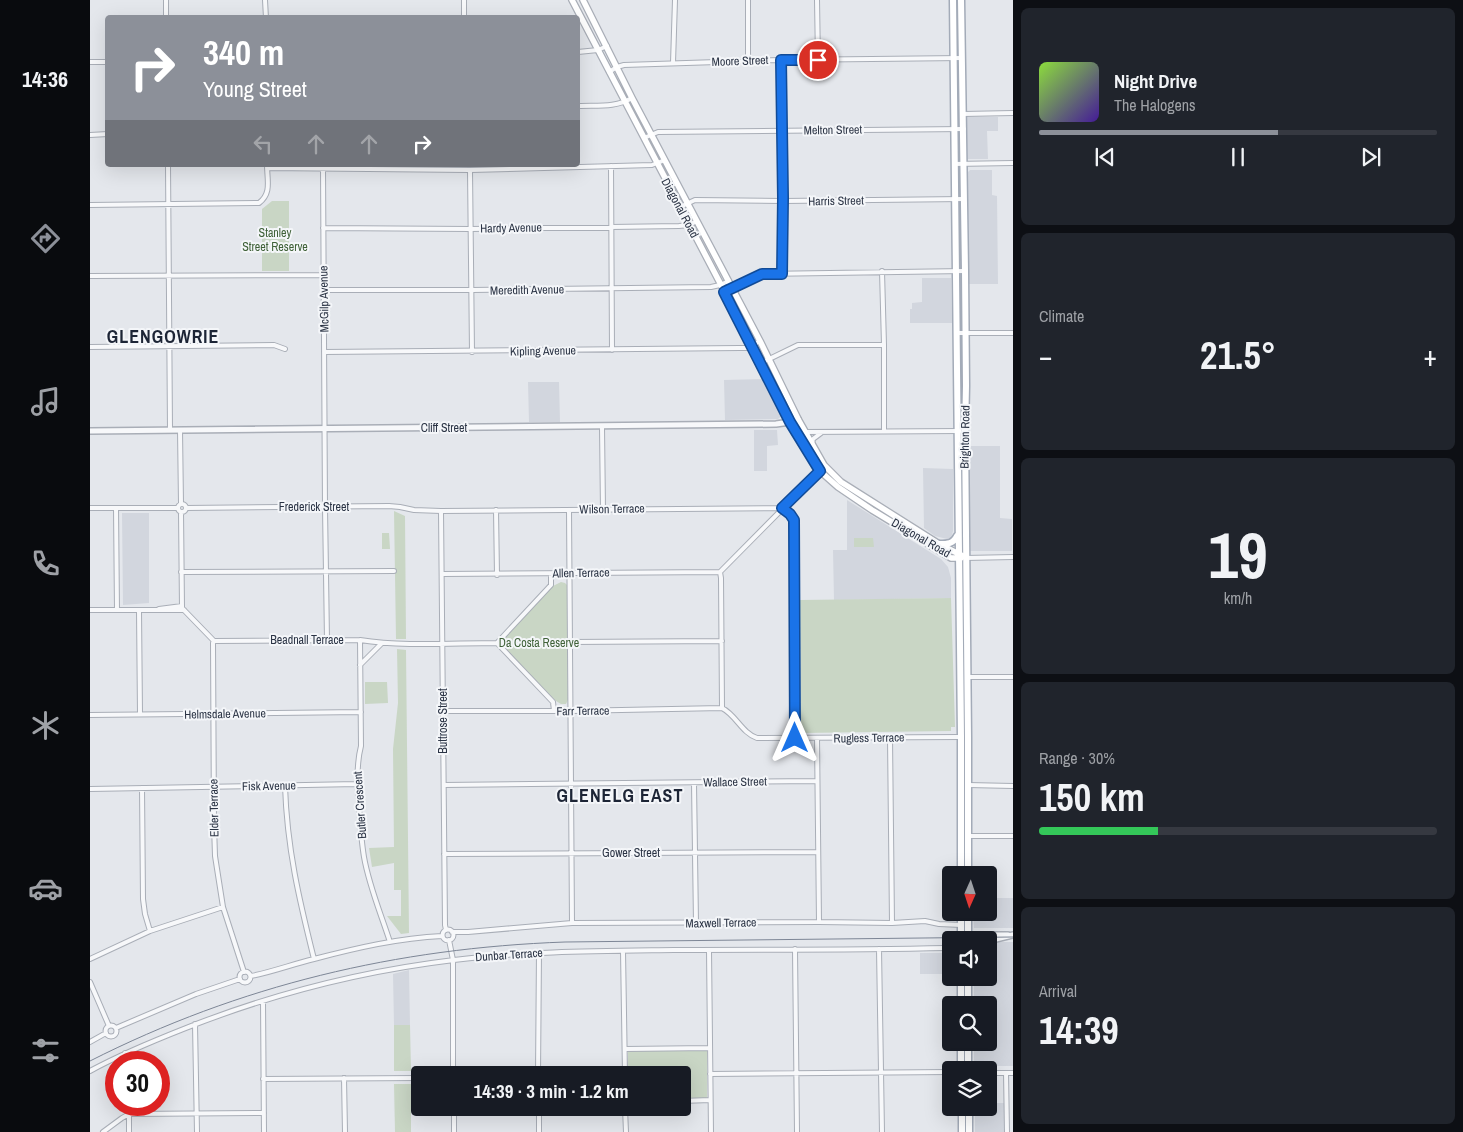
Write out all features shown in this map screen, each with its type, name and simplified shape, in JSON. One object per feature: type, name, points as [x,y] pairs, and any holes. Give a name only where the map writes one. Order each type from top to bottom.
[{"type":"main road","name":"Diagonal Road","points":[[572,0],[580,15]]},
{"type":"main road","name":"Diagonal Road","points":[[583,0],[632,98],[760,341],[798,419],[824,465],[841,482],[961,556]]},
{"type":"main road","name":"Brighton Road","points":[[953,0],[954,164],[961,431],[961,556],[965,737],[961,866]]},
{"type":"main road","name":"Brighton Road","points":[[961,556],[958,534],[961,431],[966,386],[962,0]]},
{"type":"main road","name":"Diagonal Road","points":[[580,15],[790,422],[820,471],[872,510],[951,558],[961,556]]},
{"type":"main road","points":[[940,544],[954,542],[958,534]]},
{"type":"main road","name":"Brighton Road","points":[[965,785],[968,866]]},
{"type":"main road","points":[[961,924],[961,931]]},
{"type":"main road","points":[[962,1116],[962,1132]]},
{"type":"main road","points":[[969,1116],[969,1132]]},
{"type":"street","points":[[166,0],[166,15]]},
{"type":"street","points":[[266,0],[266,15]]},
{"type":"street","points":[[464,0],[464,15]]},
{"type":"street","points":[[673,63],[675,0]]},
{"type":"street","points":[[748,0],[748,61]]},
{"type":"street","points":[[817,0],[818,60]]},
{"type":"street","points":[[580,52],[598,50],[607,46]]},
{"type":"street","name":"Moore Street","points":[[610,72],[624,65],[673,63],[962,58]]},
{"type":"street","points":[[781,60],[782,274]]},
{"type":"street","points":[[90,62],[105,62]]},
{"type":"street","points":[[580,106],[616,105],[632,98]]},
{"type":"street","points":[[963,114],[1013,113]]},
{"type":"street","name":"Melton Street","points":[[644,138],[658,132],[964,129]]},
{"type":"street","points":[[90,134],[105,134]]},
{"type":"street","points":[[580,166],[652,166],[665,160]]},
{"type":"street","points":[[954,164],[1013,163]]},
{"type":"street","points":[[611,166],[612,350]]},
{"type":"street","points":[[168,167],[170,430]]},
{"type":"street","points":[[90,205],[169,203],[259,204],[268,193],[267,167],[423,167],[470,170],[492,167]]},
{"type":"street","name":"McGilp Avenue","points":[[323,168],[327,640]]},
{"type":"street","points":[[470,170],[472,352]]},
{"type":"street","name":"Harris Street","points":[[680,208],[695,200],[964,199]]},
{"type":"street","name":"Hardy Avenue","points":[[323,228],[470,229],[679,226],[697,221]]},
{"type":"street","points":[[724,292],[762,274],[965,271]]},
{"type":"street","points":[[882,272],[884,431]]},
{"type":"street","points":[[90,276],[323,275]]},
{"type":"street","name":"Meredith Avenue","points":[[324,290],[711,287],[729,281]]},
{"type":"street","points":[[957,333],[1013,333]]},
{"type":"street","name":"Kipling Avenue","points":[[324,352],[740,348],[752,346],[760,341]]},
{"type":"street","points":[[90,347],[274,345],[285,350]]},
{"type":"street","points":[[761,363],[798,345],[884,346]]},
{"type":"street","points":[[776,424],[784,420],[786,414]]},
{"type":"street","name":"Cliff Street","points":[[90,431],[602,427],[776,424],[798,419]]},
{"type":"street","points":[[602,427],[602,510]]},
{"type":"street","points":[[180,430],[181,504],[179,510],[183,608],[214,641]]},
{"type":"street","points":[[805,432],[961,431]]},
{"type":"street","points":[[812,445],[813,439],[823,432]]},
{"type":"street","points":[[722,708],[720,572],[820,471]]},
{"type":"street","points":[[90,508],[185,511],[184,504],[181,504]]},
{"type":"street","name":"Frederick Street","points":[[186,508],[389,506],[414,510],[441,511]]},
{"type":"street","points":[[116,508],[117,610]]},
{"type":"street","points":[[782,508],[794,520],[795,738]]},
{"type":"street","name":"Wilson Terrace","points":[[441,511],[782,508]]},
{"type":"street","points":[[496,510],[497,575]]},
{"type":"street","points":[[569,510],[572,923]]},
{"type":"street","name":"Buttrose Street","points":[[441,511],[446,930]]},
{"type":"street","points":[[961,556],[1013,557]]},
{"type":"street","points":[[181,572],[394,571]]},
{"type":"street","name":"Allen Terrace","points":[[442,574],[720,572]]},
{"type":"street","points":[[551,574],[551,584],[497,643],[553,702],[554,711]]},
{"type":"street","points":[[90,610],[139,611],[183,608]]},
{"type":"street","points":[[139,611],[140,714]]},
{"type":"street","name":"Beadnall Terrace","points":[[214,641],[360,640],[382,643],[497,643]]},
{"type":"street","name":"Butler Crescent","points":[[360,640],[361,746],[357,760],[357,784],[361,831],[364,858],[370,881],[390,942]]},
{"type":"street","points":[[570,642],[722,640]]},
{"type":"street","name":"Elder Terrace","points":[[214,641],[213,787],[215,856],[223,907],[244,972]]},
{"type":"street","points":[[360,665],[382,643]]},
{"type":"street","points":[[964,677],[1013,677]]},
{"type":"street","name":"Rugless Terrace","points":[[722,708],[730,713],[754,737],[762,738],[965,737]]},
{"type":"street","name":"Farr Terrace","points":[[443,711],[722,708]]},
{"type":"street","name":"Helmsdale Avenue","points":[[90,715],[361,712]]},
{"type":"street","points":[[890,737],[892,923]]},
{"type":"street","points":[[817,738],[819,922]]},
{"type":"street","name":"Wallace Street","points":[[444,785],[817,781]]},
{"type":"street","points":[[694,783],[696,923]]},
{"type":"street","name":"Fisk Avenue","points":[[90,789],[357,784]]},
{"type":"street","points":[[965,785],[1013,786]]},
{"type":"street","points":[[285,786],[286,813],[298,898],[314,959]]},
{"type":"street","points":[[142,788],[143,899],[150,931]]},
{"type":"street","points":[[968,836],[1013,836]]},
{"type":"street","name":"Gower Street","points":[[444,854],[818,852]]},
{"type":"street","points":[[90,959],[150,931],[223,907]]},
{"type":"street","name":"Maxwell Terrace","points":[[451,936],[505,928],[572,923],[892,923],[925,921],[939,924],[961,924]]},
{"type":"street","points":[[961,924],[964,931]]},
{"type":"street","points":[[442,936],[446,930],[450,930],[453,960],[454,1066]]},
{"type":"street","points":[[109,1026],[116,1028],[196,994],[240,979],[246,982],[250,980],[251,976],[314,959],[390,942],[430,936],[442,936],[446,940],[451,936]]},
{"type":"street","points":[[1013,936],[996,939],[968,938],[1013,936]]},
{"type":"street","name":"Dunbar Terrace","points":[[132,1051],[195,1024],[262,1000],[333,980],[453,960],[539,952],[942,948]]},
{"type":"street","points":[[795,949],[797,1132]]},
{"type":"street","points":[[880,949],[882,1132]]},
{"type":"street","points":[[623,950],[625,1066]]},
{"type":"street","points":[[709,950],[711,1132]]},
{"type":"street","points":[[538,1066],[539,952]]},
{"type":"street","points":[[240,979],[240,975],[244,972],[249,973],[251,976]]},
{"type":"street","points":[[90,982],[109,1026]]},
{"type":"street","points":[[262,1000],[264,1132]]},
{"type":"street","points":[[195,1024],[197,1132]]},
{"type":"street","points":[[90,1042],[106,1033],[106,1029],[109,1026]]},
{"type":"street","points":[[106,1033],[110,1036],[114,1035],[116,1028]]},
{"type":"street","points":[[625,1049],[710,1048]]},
{"type":"street","name":"Dunbar Terrace","points":[[90,1071],[105,1064]]},
{"type":"street","points":[[710,1074],[942,1072]]},
{"type":"street","points":[[997,1073],[1013,1073]]},
{"type":"street","points":[[1006,1073],[1007,1132]]},
{"type":"street","points":[[344,1078],[345,1132]]},
{"type":"street","points":[[263,1079],[411,1078]]},
{"type":"street","points":[[691,1100],[710,1100]]},
{"type":"street","points":[[170,1114],[264,1113]]},
{"type":"street","points":[[103,1132],[126,1116]]},
{"type":"street","points":[[129,1116],[129,1132]]},
{"type":"street","points":[[454,1116],[454,1132]]},
{"type":"street","points":[[539,1116],[540,1132]]},
{"type":"street","points":[[625,1116],[626,1132]]},
{"type":"shaded area","points":[[967,117],[998,117],[998,131],[987,131],[988,159],[967,159]]},
{"type":"shaded area","points":[[970,170],[992,170],[992,195],[997,196],[998,284],[969,284],[967,173]]},
{"type":"shaded area","points":[[922,278],[951,278],[952,323],[910,323],[912,303],[922,302]]},
{"type":"shaded area","points":[[764,379],[783,415],[778,419],[725,420],[724,380]]},
{"type":"shaded area","points":[[528,382],[559,382],[560,422],[529,422]]},
{"type":"shaded area","points":[[754,430],[777,430],[778,445],[767,446],[767,471],[754,471]]},
{"type":"shaded area","points":[[969,446],[1000,446],[1000,518],[1012,519],[1012,551],[969,551]]},
{"type":"shaded area","points":[[923,468],[953,469],[953,531],[951,538],[935,536],[924,528]]},
{"type":"shaded area","points":[[847,500],[941,559],[948,567],[951,578],[951,598],[834,600],[833,550],[847,550]]},
{"type":"shaded area","points":[[122,513],[149,513],[149,603],[123,605]]},
{"type":"shaded area","points":[[998,898],[1013,898],[1013,928],[974,928],[974,921],[998,921]]},
{"type":"shaded area","points":[[997,942],[1013,942],[1013,1066],[997,1066],[997,1061],[974,1061],[974,1051],[997,1051],[997,996],[974,996],[974,986],[997,986]]},
{"type":"shaded area","points":[[920,953],[942,953],[942,974],[920,974]]},
{"type":"shaded area","points":[[409,970],[410,1025],[394,1025],[393,974]]},
{"type":"shaded area","points":[[997,1103],[1008,1103],[1008,1132],[975,1132],[975,1116],[997,1116]]},
{"type":"green space","name":"Stanley Street Reserve","points":[[272,201],[289,201],[289,271],[262,271],[262,209]]},
{"type":"green space","points":[[394,511],[405,516],[406,639],[396,639]]},
{"type":"green space","points":[[382,533],[389,533],[390,549],[382,549]]},
{"type":"green space","points":[[854,538],[873,538],[874,547],[854,547]]},
{"type":"green space","name":"Da Costa Reserve","points":[[561,582],[567,585],[568,700],[566,704],[556,701],[504,649],[506,636],[553,586]]},
{"type":"green space","points":[[951,598],[955,727],[951,727],[951,731],[801,733],[800,600]]},
{"type":"green space","points":[[397,649],[406,650],[409,933],[401,934],[387,916],[401,916],[401,890],[394,890],[394,863],[372,867],[369,848],[394,847],[393,749],[398,703]]},
{"type":"green space","points":[[365,682],[387,682],[388,703],[365,704]]},
{"type":"green space","points":[[394,1025],[410,1025],[411,1071],[394,1071]]},
{"type":"green space","points":[[628,1051],[707,1051],[707,1098],[691,1098],[691,1066],[628,1066]]},
{"type":"green space","points":[[394,1084],[411,1084],[411,1132],[395,1132]]},
{"type":"tram line","points":[[90,1061],[147,1034],[204,1011],[262,992],[321,975],[380,962],[441,952],[565,942],[1013,937]]},
{"type":"district","name":"GLENGOWRIE","points":[[163,337]]},
{"type":"district","name":"GLENELG EAST","points":[[620,796]]},
{"type":"route","points":[[795,738],[794,520],[782,508],[820,471],[790,422],[724,292],[762,274],[782,274],[781,60],[818,60]]}]
